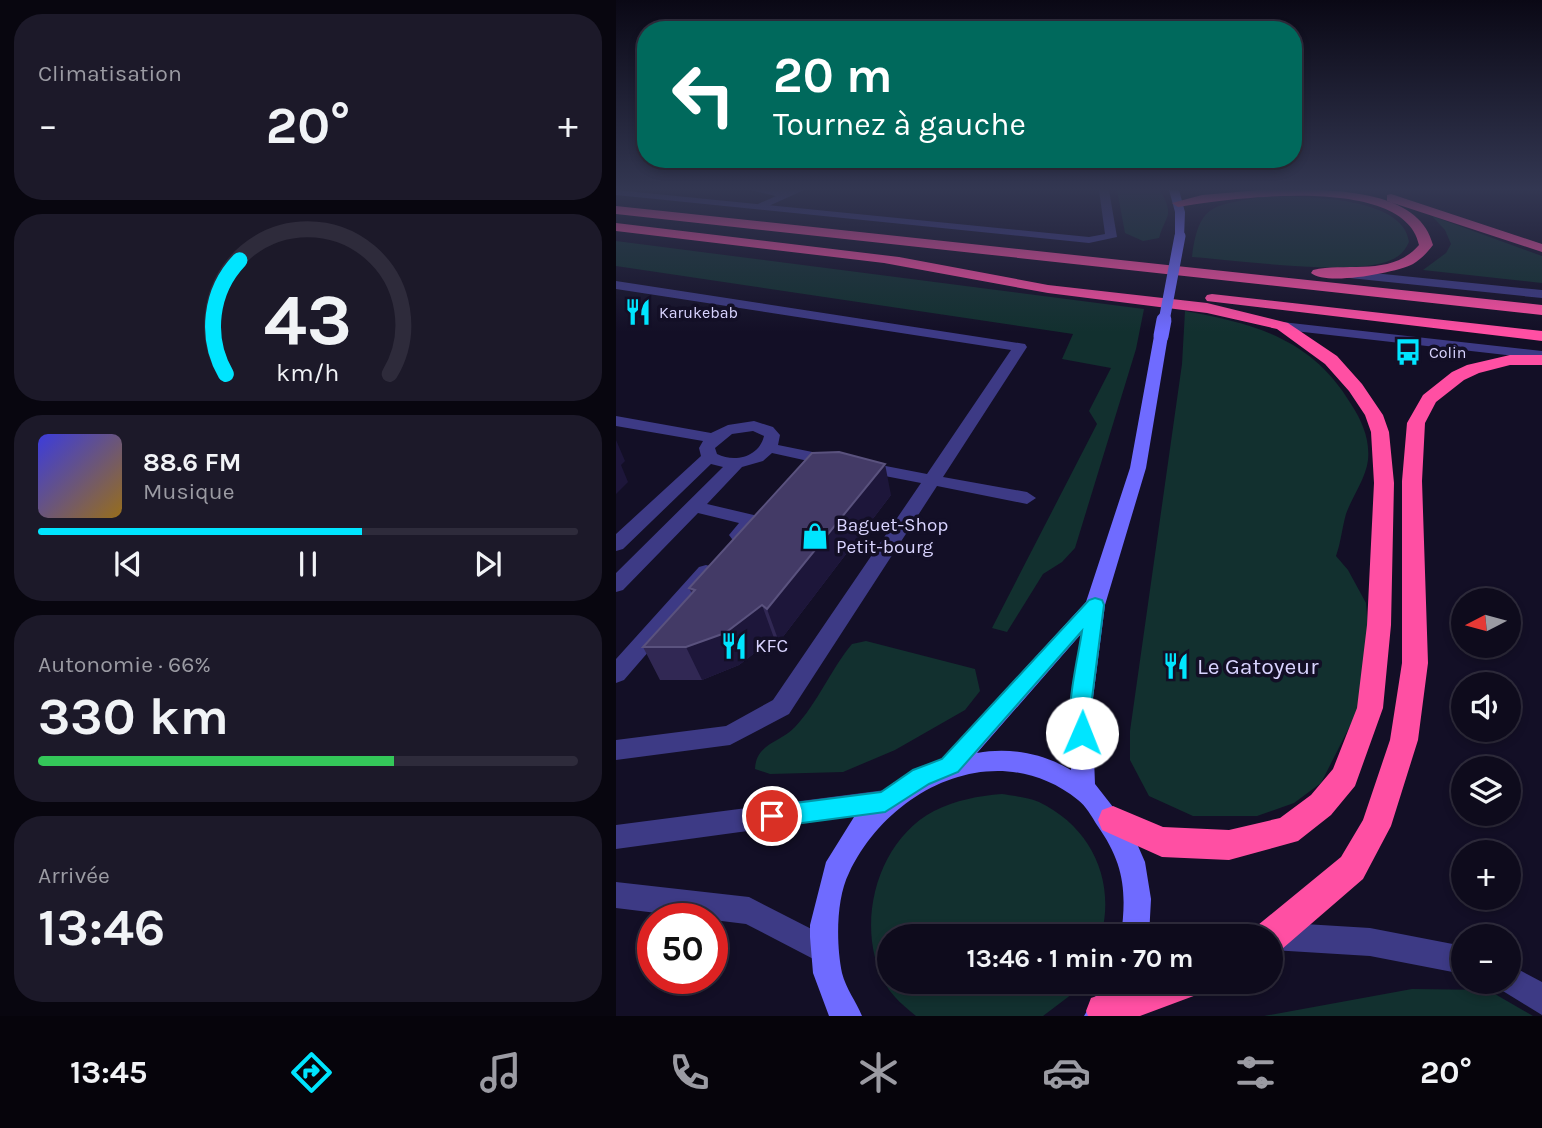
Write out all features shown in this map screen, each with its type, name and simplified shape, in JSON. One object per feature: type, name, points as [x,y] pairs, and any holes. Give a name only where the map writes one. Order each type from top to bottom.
[{"type":"highway","points":[[707,237],[1542,336]]},
{"type":"highway","points":[[881,237],[1542,310]]},
{"type":"highway","points":[[925,242],[1342,274],[1399,265],[1419,256],[1426,246],[1424,237]]},
{"type":"highway","points":[[1511,237],[1542,248]]},
{"type":"highway","points":[[887,260],[1048,289],[1207,308],[1282,326],[1331,360],[1356,388],[1374,415],[1380,432],[1384,484],[1379,625],[1370,708],[1345,777],[1321,805],[1287,831],[1229,845],[1162,842],[1113,820]]},
{"type":"highway","points":[[1283,926],[1352,868],[1376,826],[1404,740],[1415,663],[1412,481],[1416,423],[1429,399],[1458,376],[1473,369],[1510,360],[1542,358]]},
{"type":"highway","points":[[1108,1003],[1142,994]]},
{"type":"main road","points":[[1083,788],[1081,706],[1095,605],[1138,468],[1180,237]]},
{"type":"main road","points":[[950,765],[1095,605]]},
{"type":"main road","points":[[844,1014],[830,980],[823,950],[825,913],[833,877],[856,833],[885,801],[921,777],[950,765],[997,759],[1043,766],[1095,797],[1113,820],[1133,861],[1140,909],[1137,924]]},
{"type":"street","points":[[1064,237],[1089,240],[1110,237]]},
{"type":"street","points":[[1342,274],[1542,294]]},
{"type":"street","points":[[616,285],[1020,347],[781,707],[730,735],[616,751]]},
{"type":"street","points":[[1282,326],[1542,358]]},
{"type":"street","points":[[616,421],[713,438]]},
{"type":"street","points":[[709,457],[707,448],[713,438],[736,427],[754,426],[768,430],[772,435],[769,449]]},
{"type":"street","points":[[709,457],[724,464],[736,464],[755,458],[769,449],[1027,498]]},
{"type":"street","points":[[616,545],[709,457]]},
{"type":"street","points":[[616,584],[736,464]]},
{"type":"street","points":[[616,674],[752,520],[693,506]]},
{"type":"street","points":[[622,834],[885,801]]},
{"type":"street","points":[[616,895],[749,911],[823,950]]},
{"type":"street","points":[[1283,937],[1370,942],[1451,958]]},
{"type":"street","points":[[1521,984],[1542,1000]]},
{"type":"green space","points":[[1135,237],[1159,237],[1159,238],[1143,241]]},
{"type":"green space","points":[[1407,237],[1409,242],[1397,257],[1374,265],[1324,267],[1192,257],[1195,239]]},
{"type":"green space","points":[[1448,237],[1491,237],[1542,256],[1542,283],[1423,270],[1446,253],[1451,244]]},
{"type":"green space","points":[[616,241],[1144,309],[1136,349],[1075,548],[1062,562],[1043,574],[1007,632],[992,628],[1097,424],[1089,411],[1111,368],[1062,359],[1073,334],[616,266]]},
{"type":"green space","points":[[1185,311],[1258,329],[1300,349],[1336,382],[1359,417],[1368,445],[1367,467],[1346,514],[1336,556],[1348,570],[1366,603],[1369,644],[1357,712],[1321,783],[1294,803],[1257,816],[1193,816],[1149,796],[1130,760],[1130,731],[1182,364]]},
{"type":"green space","points":[[866,641],[975,669],[980,691],[965,710],[895,750],[843,772],[770,774],[755,769],[756,760],[764,749],[789,732],[803,718],[852,644]]},
{"type":"green space","points":[[1002,794],[1039,802],[1073,826],[1095,857],[1102,876],[1105,895],[1103,924],[877,924],[877,965],[872,939],[876,889],[884,865],[897,843],[914,825],[934,811],[984,796]]},
{"type":"green space","points":[[1412,989],[1451,990],[1451,994],[1495,994],[1533,1016],[1264,1016]]},
{"type":"green space","points":[[893,994],[1072,994],[1043,1016],[916,1016]]},
{"type":"building","points":[[839,452],[885,464],[767,609],[762,605],[725,633],[686,647],[643,647],[695,590],[689,588],[812,453]]},
{"type":"place","name":"Karukebab","points":[[638,312]]},
{"type":"place","name":"Colin","points":[[1408,352]]},
{"type":"place","name":"Baguet-Shop Petit-bourg","points":[[815,536]]},
{"type":"place","name":"KFC","points":[[734,646]]},
{"type":"place","name":"Le Gatoyeur","points":[[1176,666]]},
{"type":"route","points":[[772,816],[885,801],[921,777],[950,765],[1020,691],[1095,605],[1081,706],[1082,733]]}]
